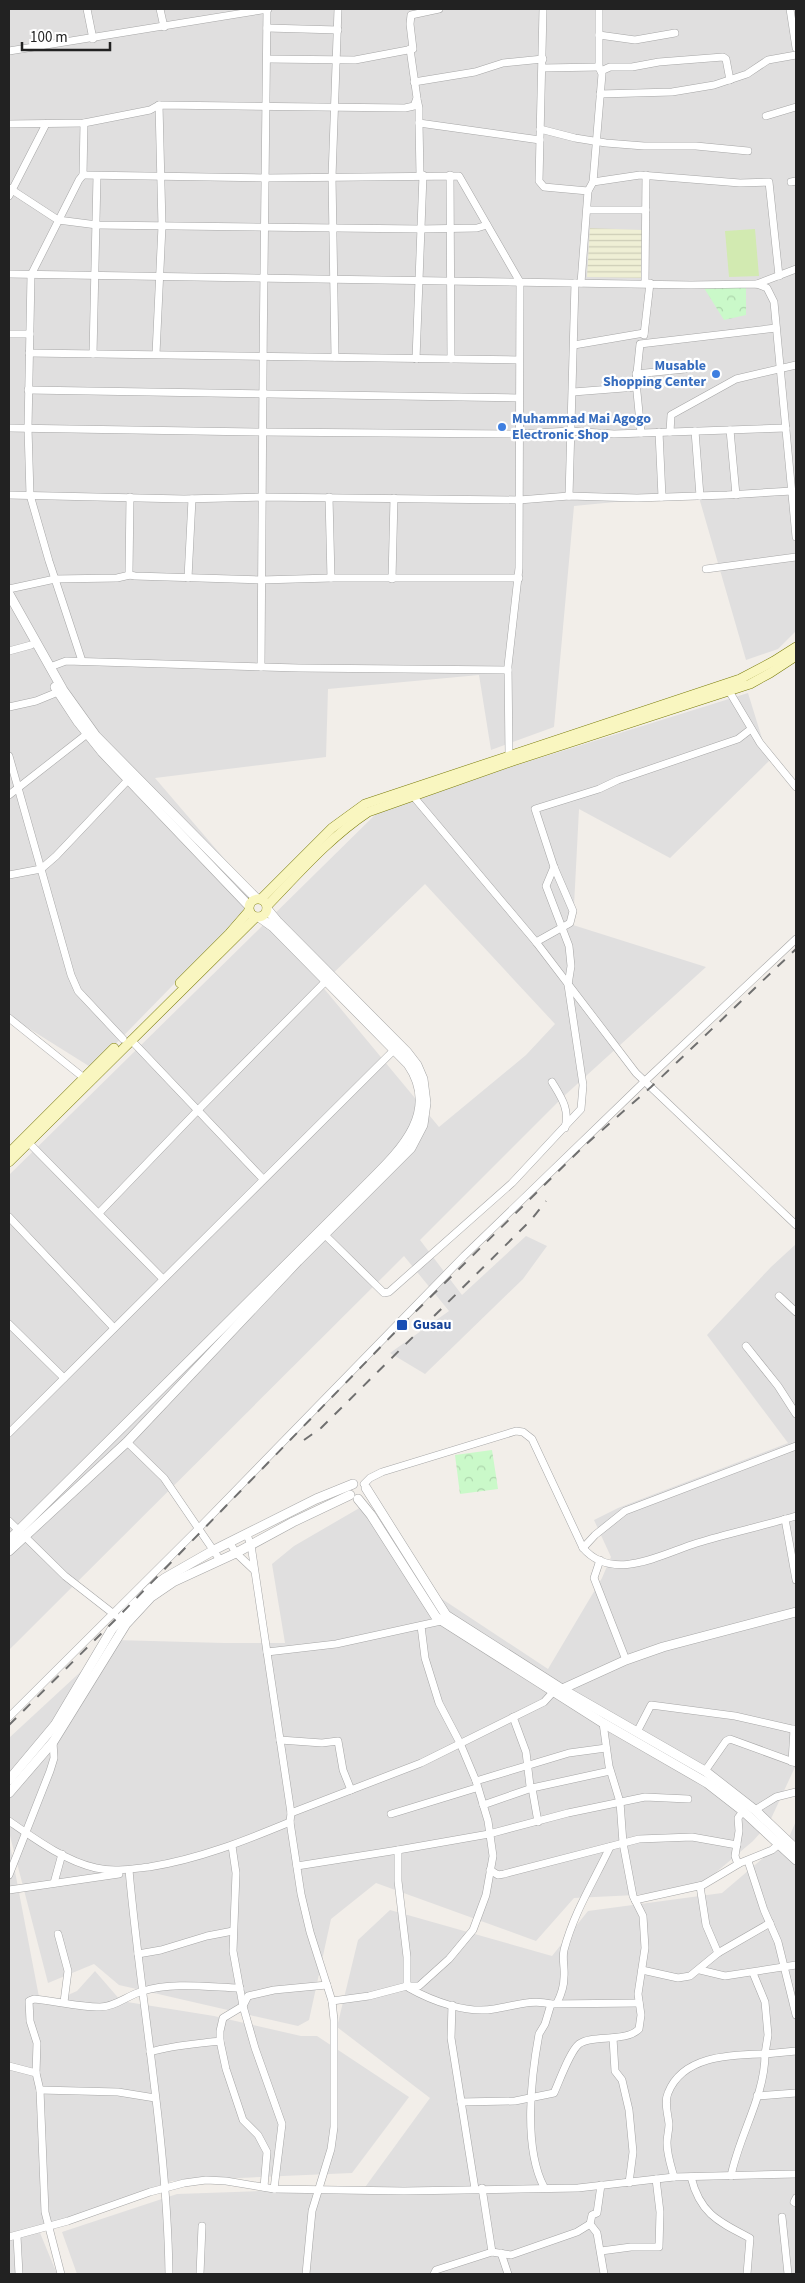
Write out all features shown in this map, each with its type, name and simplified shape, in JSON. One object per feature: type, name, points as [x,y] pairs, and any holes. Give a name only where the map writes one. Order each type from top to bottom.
[{"type":"main road","points":[[9,1162],[229,934],[263,903],[332,828],[365,804],[740,679],[796,647]]},
{"type":"main road","points":[[263,903],[293,878],[347,826],[368,812],[729,692],[770,674],[796,656]]},
{"type":"main road","points":[[253,913],[265,915],[263,903]]},
{"type":"main road","points":[[9,1153],[84,1078],[127,1040]]},
{"type":"street","points":[[86,9],[93,39]]},
{"type":"street","points":[[160,9],[164,27]]},
{"type":"street","points":[[9,51],[164,27],[226,12],[267,9],[266,227],[261,432],[261,667]]},
{"type":"street","points":[[335,357],[332,177],[338,9]]},
{"type":"street","points":[[266,59],[355,60],[413,49],[410,24],[411,12],[439,9]]},
{"type":"street","points":[[543,9],[539,181],[541,185],[588,191]]},
{"type":"street","points":[[569,496],[569,432],[578,283],[588,191],[593,182],[600,94],[599,9]]},
{"type":"street","points":[[790,9],[796,48]]},
{"type":"street","points":[[267,28],[338,30]]},
{"type":"street","points":[[599,35],[635,40],[675,33]]},
{"type":"street","points":[[410,49],[414,82],[420,108],[421,175],[416,359]]},
{"type":"street","points":[[600,94],[677,91],[730,80],[745,75],[768,60],[796,55]]},
{"type":"street","points":[[543,68],[632,68],[659,62],[723,57],[726,59],[730,80]]},
{"type":"street","points":[[414,82],[475,72],[503,63],[543,59]]},
{"type":"street","points":[[9,124],[84,122],[150,110],[159,105],[405,108],[414,106],[417,98]]},
{"type":"street","points":[[156,354],[162,226],[159,105]]},
{"type":"street","points":[[766,116],[796,107]]},
{"type":"street","points":[[82,661],[54,579],[30,495],[28,390],[31,275],[83,175],[84,122]]},
{"type":"street","points":[[419,123],[540,140]]},
{"type":"street","points":[[46,124],[10,192],[58,220],[97,225],[333,228],[477,228],[487,225]]},
{"type":"street","points":[[540,129],[597,142],[644,146],[696,146],[748,151]]},
{"type":"street","points":[[83,175],[266,178],[450,174],[459,176],[520,282],[518,578],[508,670],[509,755]]},
{"type":"street","points":[[450,174],[451,359]]},
{"type":"street","points":[[593,182],[646,175],[770,183],[779,276]]},
{"type":"street","points":[[644,342],[648,283],[646,175]]},
{"type":"street","points":[[93,354],[97,176]]},
{"type":"street","points":[[587,210],[646,210]]},
{"type":"street","points":[[9,274],[757,284],[796,269]]},
{"type":"street","points":[[757,284],[767,288],[774,302],[796,537]]},
{"type":"street","points":[[641,433],[636,374],[639,347],[644,342],[776,328]]},
{"type":"street","points":[[574,345],[644,333]]},
{"type":"street","points":[[9,334],[30,334]]},
{"type":"street","points":[[29,353],[519,360]]},
{"type":"street","points":[[670,432],[671,414],[736,380],[780,367],[796,365]]},
{"type":"street","points":[[636,374],[686,369]]},
{"type":"street","points":[[572,392],[637,387]]},
{"type":"street","points":[[28,390],[519,398]]},
{"type":"street","points":[[9,428],[520,434],[569,432],[614,434],[786,428]]},
{"type":"street","points":[[730,430],[736,495]]},
{"type":"street","points":[[696,431],[700,496]]},
{"type":"street","points":[[659,432],[662,497]]},
{"type":"street","points":[[9,495],[192,499],[329,497],[519,500],[569,496],[662,497],[792,491]]},
{"type":"street","points":[[130,497],[130,575]]},
{"type":"street","points":[[329,497],[331,578]]},
{"type":"street","points":[[392,579],[394,498]]},
{"type":"street","points":[[188,578],[192,499]]},
{"type":"street","points":[[706,569],[796,557]]},
{"type":"street","points":[[9,589],[54,579],[117,578],[130,575],[261,580],[518,578]]},
{"type":"street","points":[[9,594],[63,690],[109,751],[263,903],[277,921],[407,1052],[417,1065],[426,1090],[426,1116],[418,1137],[153,1398],[21,1533],[9,1551]]},
{"type":"street","points":[[9,604],[58,692],[87,734],[253,913],[273,927],[394,1050],[415,1073],[420,1098],[419,1114],[415,1127],[394,1161],[127,1442],[21,1533],[9,1540]]},
{"type":"street","points":[[9,651],[32,645]]},
{"type":"street","points":[[50,667],[66,661],[82,661],[261,667],[508,670]]},
{"type":"street","points":[[9,707],[36,701],[58,692]]},
{"type":"street","points":[[729,692],[760,743],[796,787]]},
{"type":"street","points":[[536,942],[570,923],[573,911],[554,867],[535,812],[537,808],[599,789],[618,780],[738,738],[751,729]]},
{"type":"street","points":[[9,795],[87,734]]},
{"type":"street","points":[[9,756],[71,975],[78,991],[198,1110],[263,1179]]},
{"type":"street","points":[[9,875],[41,869],[56,856],[128,780]]},
{"type":"street","points":[[413,796],[536,942],[645,1081],[796,1225]]},
{"type":"street","points":[[325,1235],[384,1293],[389,1292],[512,1183],[581,1109],[583,1085],[568,985],[571,966],[570,954],[546,886],[554,867]]},
{"type":"street","points":[[9,1780],[55,1725],[106,1638],[120,1618],[199,1528],[458,1262],[645,1081],[796,940]]},
{"type":"street","points":[[99,1213],[326,981]]},
{"type":"street","points":[[9,1018],[84,1078]]},
{"type":"street","points":[[9,1433],[394,1050]]},
{"type":"street","points":[[552,1082],[567,1113],[565,1128]]},
{"type":"street","points":[[28,1143],[163,1279]]},
{"type":"street","points":[[9,1217],[114,1328]]},
{"type":"street","points":[[779,1296],[796,1312]]},
{"type":"street","points":[[9,1324],[64,1378]]},
{"type":"street","points":[[746,1346],[778,1386],[796,1414]]},
{"type":"street","points":[[9,1793],[53,1742],[120,1618],[160,1590],[236,1553],[293,1522],[354,1497],[364,1497],[365,1486],[382,1472],[512,1431],[523,1432],[532,1439],[583,1548],[589,1555],[614,1564],[636,1563],[668,1555],[695,1544],[796,1516]]},
{"type":"street","points":[[127,1442],[164,1478],[220,1560]]},
{"type":"street","points":[[583,1548],[595,1535],[625,1511],[796,1446]]},
{"type":"street","points":[[9,1717],[120,1618],[137,1600],[165,1578],[214,1550],[316,1499],[356,1482],[365,1486],[446,1615],[558,1690],[603,1723],[707,1783],[742,1811],[796,1860]]},
{"type":"street","points":[[353,1484],[350,1489],[354,1497],[371,1515],[433,1613],[441,1621],[558,1690],[705,1771],[755,1810],[795,1847]]},
{"type":"street","points":[[785,1520],[796,1580]]},
{"type":"street","points":[[9,1521],[65,1576],[120,1618]]},
{"type":"street","points":[[247,1535],[251,1545],[255,1570],[304,1910],[332,2001],[334,2020],[334,2127],[331,2148],[312,2210],[306,2274]]},
{"type":"street","points":[[230,1543],[236,1553],[255,1570]]},
{"type":"street","points":[[600,1560],[594,1578],[626,1660]]},
{"type":"street","points":[[291,1813],[421,1763],[544,1702],[558,1690],[626,1660],[693,1638],[796,1612]]},
{"type":"street","points":[[267,1652],[336,1644],[441,1621]]},
{"type":"street","points":[[332,2001],[369,1996],[407,1986],[419,1986],[449,1959],[470,1934],[486,1895],[493,1856],[483,1805],[460,1743],[439,1703],[425,1658],[421,1626]]},
{"type":"street","points":[[637,1732],[651,1705],[735,1716],[795,1730],[794,1762],[730,1739],[726,1741],[705,1771]]},
{"type":"street","points":[[513,1717],[523,1742],[538,1822]]},
{"type":"street","points":[[461,2102],[531,2098],[554,2093],[577,2045],[585,2041],[613,2038],[637,2032],[639,2029],[641,2015],[638,2003],[645,1935],[643,1916],[635,1900],[623,1843],[620,1802],[610,1771],[603,1723]]},
{"type":"street","points":[[280,1740],[322,1743],[338,1741],[343,1770],[351,1790]]},
{"type":"street","points":[[9,1875],[50,1771],[54,1758],[53,1742]]},
{"type":"street","points":[[391,1814],[569,1752],[606,1748]]},
{"type":"street","points":[[483,1805],[532,1788],[610,1771]]},
{"type":"street","points":[[755,1810],[776,1797],[796,1792]]},
{"type":"street","points":[[297,1866],[489,1834],[620,1802],[658,1796],[688,1799]]},
{"type":"street","points":[[738,1864],[735,1856],[738,1818],[742,1811]]},
{"type":"street","points":[[9,1821],[62,1854],[95,1868],[129,1872]]},
{"type":"street","points":[[9,1890],[129,1872],[178,1862],[232,1846],[290,1822]]},
{"type":"street","points":[[490,1870],[498,1875],[504,1874],[639,1839],[692,1837],[737,1845]]},
{"type":"street","points":[[635,1900],[700,1886],[715,1880],[738,1864],[772,1850],[779,1844]]},
{"type":"street","points":[[232,1846],[236,1873],[233,1951],[243,2006],[255,2048],[282,2124],[274,2189]]},
{"type":"street","points":[[544,2187],[536,2168],[530,2113],[539,2034],[563,1990],[564,1951],[573,1922],[586,1891],[610,1847]]},
{"type":"street","points":[[398,1850],[398,1881],[407,1957],[407,1986]]},
{"type":"street","points":[[54,1883],[62,1854]]},
{"type":"street","points":[[748,1861],[778,1942],[794,2000],[796,2015]]},
{"type":"street","points":[[129,1872],[166,2188],[169,2274]]},
{"type":"street","points":[[700,1886],[706,1925],[718,1953]]},
{"type":"street","points":[[642,1970],[678,1978],[690,1976],[700,1970],[707,1961],[718,1953],[770,1923]]},
{"type":"street","points":[[138,1954],[161,1950],[207,1936],[234,1932]]},
{"type":"street","points":[[58,1934],[68,1971],[64,2002]]},
{"type":"street","points":[[700,1970],[725,1976],[796,1965]]},
{"type":"street","points":[[731,2176],[735,2158],[757,2096],[765,2062],[768,2035],[765,2002],[753,1973]]},
{"type":"street","points":[[264,2187],[267,2152],[258,2135],[243,2120],[226,2068],[220,2041],[220,2031],[224,2018],[243,2006],[248,1996],[264,1991],[327,1985]]},
{"type":"street","points":[[61,2274],[46,2212],[40,2090],[36,2073],[37,2043],[30,2021],[29,2001],[34,1999],[100,2007],[114,2004],[143,1991],[178,1986],[240,1988]]},
{"type":"street","points":[[407,1986],[435,2001],[486,2010],[539,2001],[554,2004],[638,2003]]},
{"type":"street","points":[[452,2005],[451,2038],[461,2102],[492,2252]]},
{"type":"street","points":[[613,2038],[614,2064],[626,2094],[631,2125],[633,2152],[629,2183]]},
{"type":"street","points":[[150,2052],[172,2045],[196,2045],[220,2041]]},
{"type":"street","points":[[674,2177],[668,2149],[667,2094],[676,2081],[689,2068],[709,2060],[735,2054],[796,2051]]},
{"type":"street","points":[[9,2066],[36,2073]]},
{"type":"street","points":[[40,2090],[118,2092],[155,2098]]},
{"type":"street","points":[[757,2096],[796,2093]]},
{"type":"street","points":[[9,2237],[166,2188],[206,2180],[226,2181],[274,2189],[318,2190],[578,2188],[674,2177],[796,2174]]},
{"type":"street","points":[[691,2177],[698,2201],[702,2207],[726,2226],[750,2238],[747,2274]]},
{"type":"street","points":[[601,2252],[631,2247],[659,2247],[660,2212],[656,2179]]},
{"type":"street","points":[[434,2274],[436,2270],[492,2252],[511,2255],[577,2232],[590,2224],[592,2215],[598,2211],[601,2186]]},
{"type":"street","points":[[796,2198],[794,2202],[796,2203]]},
{"type":"street","points":[[782,2217],[788,2274]]},
{"type":"street","points":[[590,2224],[595,2227],[604,2274]]},
{"type":"street","points":[[200,2274],[202,2226]]},
{"type":"street","points":[[17,2236],[19,2274]]},
{"type":"street","points":[[501,2253],[508,2274]]},
{"type":"shaded area","points":[[9,9],[796,9],[796,631],[778,649],[746,660],[698,494],[574,506],[554,727],[491,750],[479,675],[328,689],[326,757],[155,778],[258,898],[92,1068],[9,1016]]},
{"type":"shaded area","points":[[748,693],[769,761],[670,858],[579,809],[573,925],[706,967],[564,1096],[420,1240],[462,1295],[526,1236],[547,1246],[523,1279],[425,1374],[390,1353],[449,1311],[404,1256],[9,1650],[9,1175],[383,807]],"holes":[[[425,884],[555,1024],[526,1055],[439,1127],[321,985]]]},
{"type":"shaded area","points":[[796,1244],[796,1765],[769,1823],[753,1841],[700,1886],[636,1895],[574,1898],[536,1941],[376,1883],[331,1919],[309,2020],[298,2026],[119,1985],[94,1964],[48,1983],[9,1832],[9,1738],[115,1640],[285,1643],[272,1564],[294,1546],[368,1503],[436,1595],[548,1669],[602,1578],[611,1557],[594,1520],[618,1508],[788,1443],[707,1335],[771,1267]]},
{"type":"shaded area","points":[[796,1821],[796,2274],[77,2274],[62,2232],[177,2194],[318,2189],[363,2190],[430,2098],[337,2027],[358,1940],[390,1910],[552,1956],[588,1911],[722,1893],[790,1835]]},
{"type":"shaded area","points":[[9,1840],[39,1997],[45,2005],[77,1991],[95,1971],[121,2001],[214,2016],[301,2036],[317,2036],[409,2097],[352,2173],[172,2181],[38,2228],[57,2274],[9,2274]]},
{"type":"green space","points":[[590,228],[643,230],[641,278],[587,277]]},
{"type":"green space","points":[[755,229],[759,276],[729,277],[725,231]]},
{"type":"green space","points":[[746,286],[746,315],[724,320],[704,288]]},
{"type":"green space","points":[[492,1450],[498,1489],[460,1494],[455,1455]]},
{"type":"railway","points":[[9,1725],[118,1617],[402,1325],[584,1146],[651,1087],[796,949]]},
{"type":"railway","points":[[304,1440],[321,1428],[531,1220],[546,1201]]},
{"type":"place","name":"Musable Shopping Center","points":[[716,374]]},
{"type":"place","name":"Muhammad Mai Agogo Electronic Shop","points":[[502,427]]},
{"type":"place","name":"Gusau","points":[[402,1325]]}]
